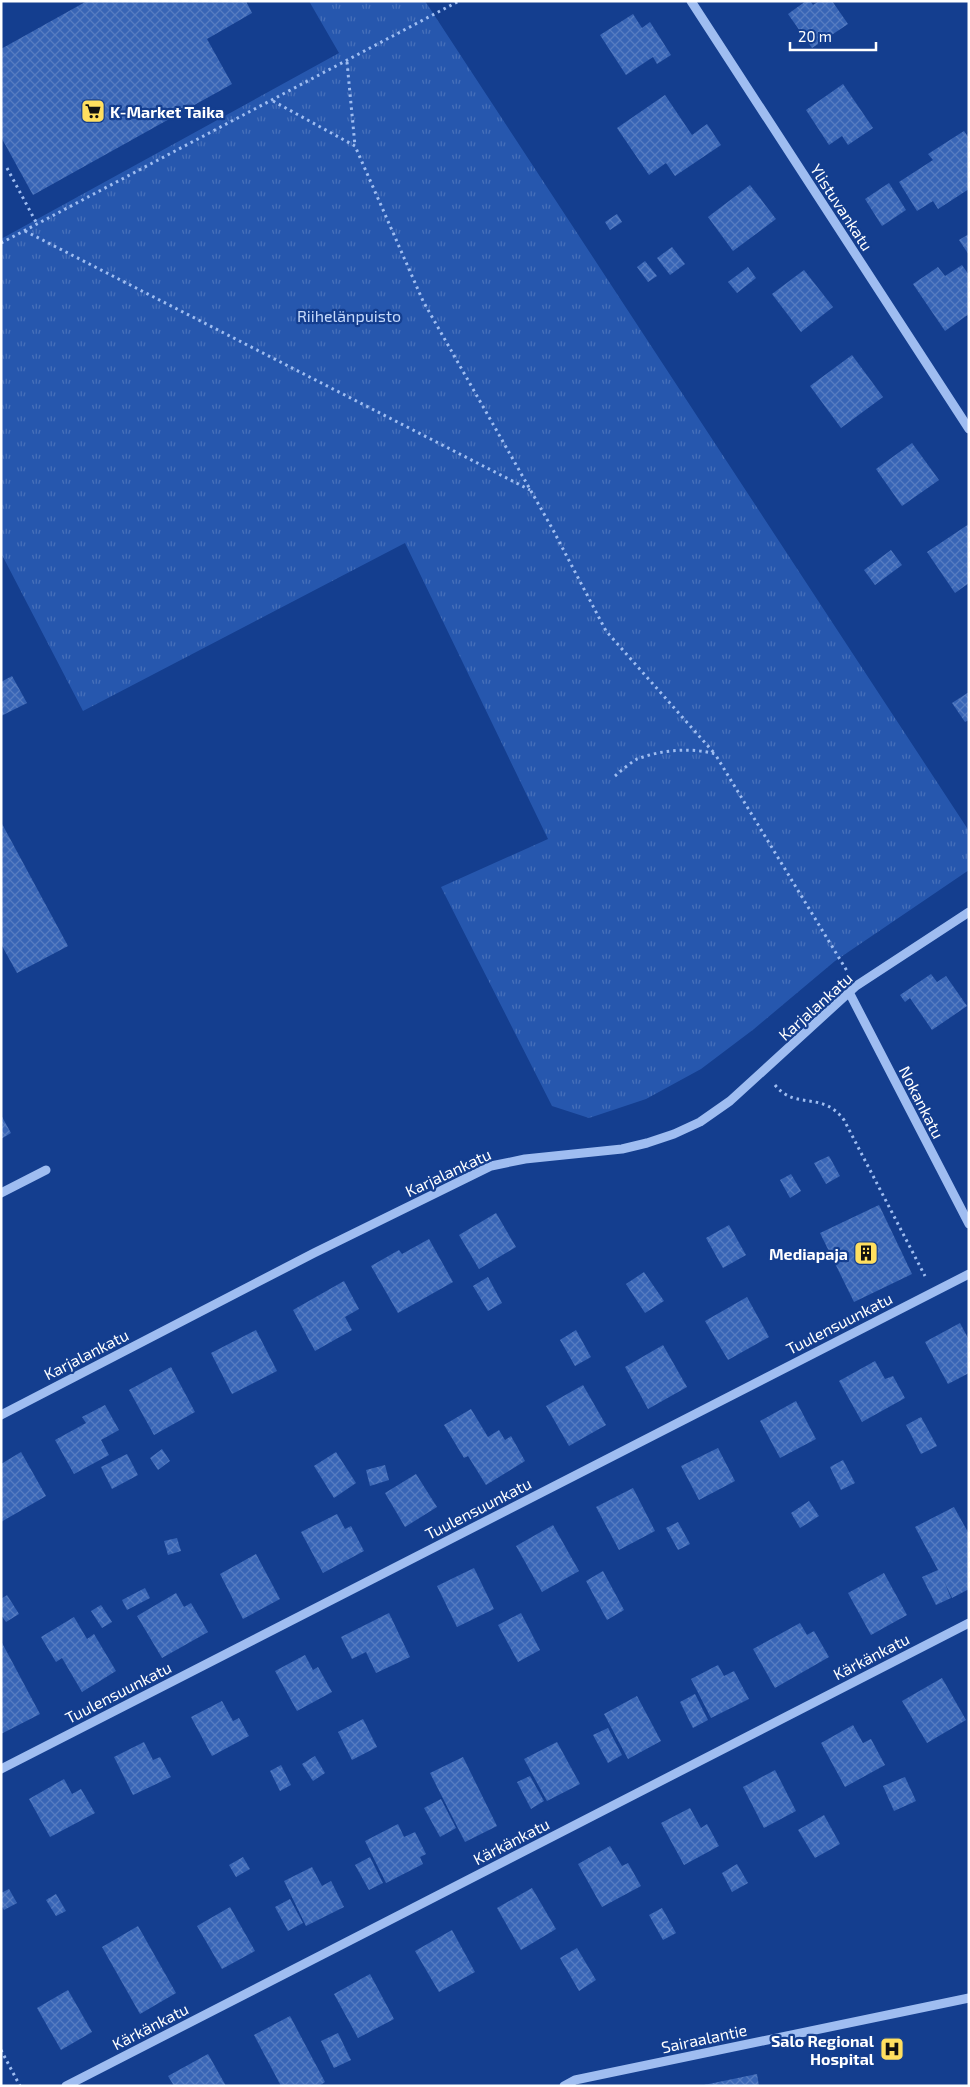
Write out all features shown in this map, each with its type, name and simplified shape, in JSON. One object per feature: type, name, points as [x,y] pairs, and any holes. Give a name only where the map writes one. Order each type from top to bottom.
[{"type":"street","name":"Ylistuvankatu","points":[[691,1],[969,430]]},
{"type":"street","name":"Karjalankatu","points":[[1,1415],[314,1253],[491,1166],[525,1159],[622,1148],[647,1143],[674,1134],[700,1122],[730,1102],[850,994],[856,986],[969,912]]},
{"type":"street","name":"Nokankatu","points":[[850,994],[969,1224]]},
{"type":"street","points":[[1,1193],[46,1170]]},
{"type":"street","name":"Tuulensuunkatu","points":[[1,1768],[969,1274]]},
{"type":"street","name":"Kärkänkatu","points":[[66,2086],[969,1623]]},
{"type":"street","name":"Sairaalantie","points":[[564,2086],[575,2080],[969,1998]]},
{"type":"street","points":[[575,2080],[584,2086]]},
{"type":"path","points":[[1,243],[347,62],[459,1]]},
{"type":"path","points":[[347,62],[355,146],[423,301],[530,490],[606,631],[715,754],[856,986]]},
{"type":"path","points":[[273,101],[355,146]]},
{"type":"path","points":[[7,168],[37,224]]},
{"type":"path","points":[[25,231],[530,490]]},
{"type":"path","points":[[615,776],[636,760],[652,756],[688,750],[704,750],[715,754]]},
{"type":"path","points":[[764,1072],[780,1091],[793,1098],[827,1104],[837,1111],[844,1120],[934,1292]]},
{"type":"path","points":[[1,2050],[20,2086]]},
{"type":"green space","name":"Riihelänpuisto","points":[[309,1],[425,1],[969,831],[969,870],[835,961],[754,1029],[701,1069],[646,1099],[589,1118],[552,1106],[441,887],[548,839],[405,543],[83,711],[1,553],[1,239],[339,53]]},
{"type":"building","name":"K-Market Taika","points":[[87,1],[246,1],[252,13],[207,39],[232,84],[33,195],[1,137],[1,49]]},
{"type":"building","points":[[806,1],[810,1],[813,5],[819,1],[832,1],[848,24],[812,48],[788,14]]},
{"type":"building","points":[[633,14],[642,28],[650,22],[671,55],[657,64],[653,57],[626,75],[600,35]]},
{"type":"building","points":[[843,84],[873,128],[848,145],[842,136],[829,145],[806,110]]},
{"type":"building","points":[[665,95],[692,135],[707,124],[721,145],[675,176],[666,163],[649,175],[617,128]]},
{"type":"building","points":[[964,131],[969,138],[969,189],[938,209],[933,201],[917,211],[899,182],[933,160],[928,154]]},
{"type":"building","points":[[889,183],[906,210],[882,226],[865,199]]},
{"type":"building","points":[[750,185],[776,219],[733,251],[708,217]]},
{"type":"building","points":[[617,214],[622,222],[610,230],[605,222]]},
{"type":"building","points":[[969,234],[969,255],[959,240]]},
{"type":"building","points":[[672,247],[685,264],[670,275],[657,258]]},
{"type":"building","points":[[645,261],[657,276],[648,282],[637,267]]},
{"type":"building","points":[[962,265],[969,275],[969,314],[945,331],[913,284],[938,267],[945,276]]},
{"type":"building","points":[[748,267],[756,278],[737,293],[728,282]]},
{"type":"building","points":[[804,270],[833,307],[801,332],[772,294]]},
{"type":"building","points":[[852,355],[883,397],[841,428],[810,386]]},
{"type":"building","points":[[912,443],[939,480],[902,506],[876,469]]},
{"type":"building","points":[[969,524],[969,583],[955,593],[927,552]]},
{"type":"building","points":[[891,550],[902,565],[875,585],[864,570]]},
{"type":"building","points":[[12,676],[27,703],[1,716],[1,682]]},
{"type":"building","points":[[969,692],[969,720],[965,722],[952,703]]},
{"type":"building","points":[[1,822],[68,946],[17,973],[1,944]]},
{"type":"building","points":[[931,974],[937,982],[946,976],[967,1006],[932,1030],[910,998],[905,1002],[900,995]]},
{"type":"building","points":[[1,1115],[11,1133],[1,1139]]},
{"type":"building","points":[[829,1156],[840,1176],[826,1184],[814,1163]]},
{"type":"building","points":[[791,1174],[801,1191],[790,1198],[780,1180]]},
{"type":"building","name":"Mediapaja","points":[[879,1205],[912,1274],[854,1302],[820,1233]]},
{"type":"building","points":[[496,1213],[516,1247],[479,1269],[459,1235]]},
{"type":"building","points":[[729,1225],[746,1255],[723,1268],[706,1238]]},
{"type":"building","points":[[429,1239],[453,1282],[398,1313],[371,1266],[399,1250],[402,1254]]},
{"type":"building","points":[[644,1272],[664,1301],[645,1313],[626,1284]]},
{"type":"building","points":[[488,1277],[502,1303],[488,1311],[473,1286]]},
{"type":"building","points":[[344,1281],[359,1309],[345,1317],[352,1330],[315,1351],[293,1310]]},
{"type":"building","points":[[747,1297],[769,1337],[728,1360],[705,1321]]},
{"type":"building","points":[[960,1323],[969,1340],[969,1373],[948,1384],[925,1342]]},
{"type":"building","points":[[256,1330],[277,1371],[232,1394],[211,1353]]},
{"type":"building","points":[[576,1330],[591,1357],[575,1366],[560,1340]]},
{"type":"building","points":[[663,1345],[687,1387],[648,1409],[625,1367]]},
{"type":"building","points":[[875,1361],[885,1379],[893,1376],[905,1398],[862,1422],[839,1381]]},
{"type":"building","points":[[171,1367],[195,1412],[154,1435],[129,1390]]},
{"type":"building","points":[[583,1385],[606,1425],[569,1446],[546,1406]]},
{"type":"building","points":[[796,1401],[816,1439],[780,1458],[760,1421]]},
{"type":"building","points":[[105,1405],[119,1430],[101,1440],[109,1455],[74,1474],[55,1440],[86,1423],[82,1417]]},
{"type":"building","points":[[471,1409],[488,1437],[499,1430],[505,1440],[511,1436],[525,1461],[486,1485],[468,1456],[464,1458],[444,1425]]},
{"type":"building","points":[[921,1417],[937,1446],[921,1454],[906,1425]]},
{"type":"building","points":[[718,1448],[735,1481],[699,1500],[681,1466]]},
{"type":"building","points":[[162,1449],[170,1461],[158,1470],[150,1458]]},
{"type":"building","points":[[21,1452],[46,1496],[1,1522],[1,1464]]},
{"type":"building","points":[[336,1452],[356,1483],[334,1498],[314,1466]]},
{"type":"building","points":[[127,1454],[138,1475],[112,1489],[101,1467]]},
{"type":"building","points":[[843,1460],[855,1483],[841,1490],[830,1467]]},
{"type":"building","points":[[385,1465],[389,1480],[370,1486],[366,1470]]},
{"type":"building","points":[[416,1474],[437,1507],[405,1527],[385,1493]]},
{"type":"building","points":[[633,1488],[655,1531],[619,1550],[596,1507]]},
{"type":"building","points":[[809,1501],[819,1516],[800,1528],[791,1513]]},
{"type":"building","points":[[954,1507],[969,1534],[969,1589],[952,1598],[944,1581],[951,1598],[936,1605],[922,1577],[938,1570],[915,1527]]},
{"type":"building","points":[[337,1514],[345,1529],[351,1526],[364,1551],[323,1573],[301,1532]]},
{"type":"building","points":[[678,1522],[690,1544],[678,1550],[666,1528]]},
{"type":"building","points":[[553,1525],[579,1571],[542,1592],[516,1546]]},
{"type":"building","points":[[177,1538],[181,1551],[168,1555],[164,1541]]},
{"type":"building","points":[[256,1554],[280,1599],[243,1619],[220,1574]]},
{"type":"building","points":[[474,1568],[494,1609],[457,1627],[437,1586]]},
{"type":"building","points":[[603,1571],[624,1610],[607,1620],[586,1581]]},
{"type":"building","points":[[884,1573],[907,1615],[871,1635],[848,1593]]},
{"type":"building","points":[[145,1588],[150,1598],[127,1610],[122,1600]]},
{"type":"building","points":[[176,1593],[184,1607],[191,1603],[208,1632],[162,1658],[137,1616]]},
{"type":"building","points":[[7,1595],[19,1614],[6,1622],[1,1615],[1,1599]]},
{"type":"building","points":[[101,1605],[112,1622],[102,1628],[91,1611]]},
{"type":"building","points":[[389,1613],[410,1657],[376,1673],[366,1652],[352,1659],[341,1637]]},
{"type":"building","points":[[521,1613],[540,1650],[518,1662],[498,1625]]},
{"type":"building","points":[[74,1617],[87,1639],[94,1634],[116,1671],[82,1692],[62,1658],[56,1662],[41,1637]]},
{"type":"building","points":[[800,1623],[807,1635],[814,1631],[829,1657],[775,1688],[753,1649]]},
{"type":"building","points":[[1,1641],[40,1714],[1,1734]]},
{"type":"building","points":[[305,1655],[313,1670],[318,1667],[332,1692],[297,1711],[275,1671]]},
{"type":"building","points":[[718,1665],[724,1676],[734,1671],[749,1699],[711,1718],[691,1679]]},
{"type":"building","points":[[942,1678],[966,1720],[927,1743],[902,1701]]},
{"type":"building","points":[[695,1694],[708,1720],[693,1728],[680,1702]]},
{"type":"building","points":[[637,1696],[661,1741],[628,1759],[604,1714]]},
{"type":"building","points":[[222,1701],[233,1721],[239,1718],[249,1736],[212,1756],[191,1717]]},
{"type":"building","points":[[363,1719],[377,1747],[352,1760],[338,1732]]},
{"type":"building","points":[[853,1725],[863,1743],[871,1739],[885,1765],[845,1787],[821,1743]]},
{"type":"building","points":[[608,1728],[622,1755],[608,1763],[593,1735]]},
{"type":"building","points":[[144,1742],[153,1760],[160,1757],[171,1777],[133,1795],[114,1757]]},
{"type":"building","points":[[557,1742],[580,1784],[547,1801],[524,1759]]},
{"type":"building","points":[[315,1756],[325,1773],[313,1781],[302,1764]]},
{"type":"building","points":[[463,1757],[497,1826],[465,1842],[430,1773]]},
{"type":"building","points":[[281,1765],[291,1785],[280,1791],[270,1771]]},
{"type":"building","points":[[775,1770],[796,1811],[764,1828],[743,1787]]},
{"type":"building","points":[[530,1776],[544,1801],[531,1809],[517,1782]]},
{"type":"building","points":[[905,1777],[916,1801],[894,1811],[883,1786]]},
{"type":"building","points":[[64,1779],[72,1794],[81,1789],[95,1813],[50,1837],[29,1799]]},
{"type":"building","points":[[441,1799],[456,1828],[440,1837],[424,1808]]},
{"type":"building","points":[[690,1808],[701,1828],[707,1824],[719,1846],[684,1865],[661,1823]]},
{"type":"building","points":[[824,1815],[840,1844],[815,1858],[798,1830]]},
{"type":"building","points":[[398,1824],[404,1837],[415,1832],[426,1854],[420,1857],[423,1864],[386,1883],[365,1841]]},
{"type":"building","points":[[610,1846],[622,1866],[628,1863],[641,1886],[602,1907],[578,1864]]},
{"type":"building","points":[[243,1857],[250,1869],[236,1877],[229,1865]]},
{"type":"building","points":[[370,1857],[383,1883],[369,1890],[355,1865]]},
{"type":"building","points":[[737,1864],[748,1883],[732,1892],[722,1873]]},
{"type":"building","points":[[312,1867],[322,1886],[331,1881],[344,1907],[306,1926],[284,1881]]},
{"type":"building","points":[[532,1888],[556,1929],[521,1950],[497,1908]]},
{"type":"building","points":[[9,1889],[17,1903],[4,1910],[1,1905],[1,1893]]},
{"type":"building","points":[[56,1894],[66,1911],[56,1916],[46,1900]]},
{"type":"building","points":[[290,1899],[303,1923],[288,1931],[275,1907]]},
{"type":"building","points":[[230,1907],[255,1951],[222,1969],[197,1926]]},
{"type":"building","points":[[662,1908],[676,1933],[663,1940],[649,1915]]},
{"type":"building","points":[[138,1926],[176,1993],[140,2014],[102,1947]]},
{"type":"building","points":[[452,1930],[475,1972],[439,1992],[415,1951]]},
{"type":"building","points":[[577,1948],[596,1980],[579,1991],[560,1958]]},
{"type":"building","points":[[370,1974],[394,2019],[358,2038],[334,1994]]},
{"type":"building","points":[[68,1990],[92,2032],[61,2050],[37,2008]]},
{"type":"building","points":[[290,2016],[325,2082],[319,2086],[281,2086],[254,2035]]},
{"type":"building","points":[[338,2033],[351,2060],[334,2068],[321,2041]]},
{"type":"building","points":[[208,2054],[226,2086],[174,2086],[168,2076]]},
{"type":"building","points":[[757,2074],[759,2086],[704,2086],[704,2085]]},
{"type":"place","name":"K-Market Taika","points":[[93,111]]},
{"type":"place","name":"Mediapaja","points":[[866,1253]]},
{"type":"place","name":"Salo Regional Hospital","points":[[892,2049]]}]
